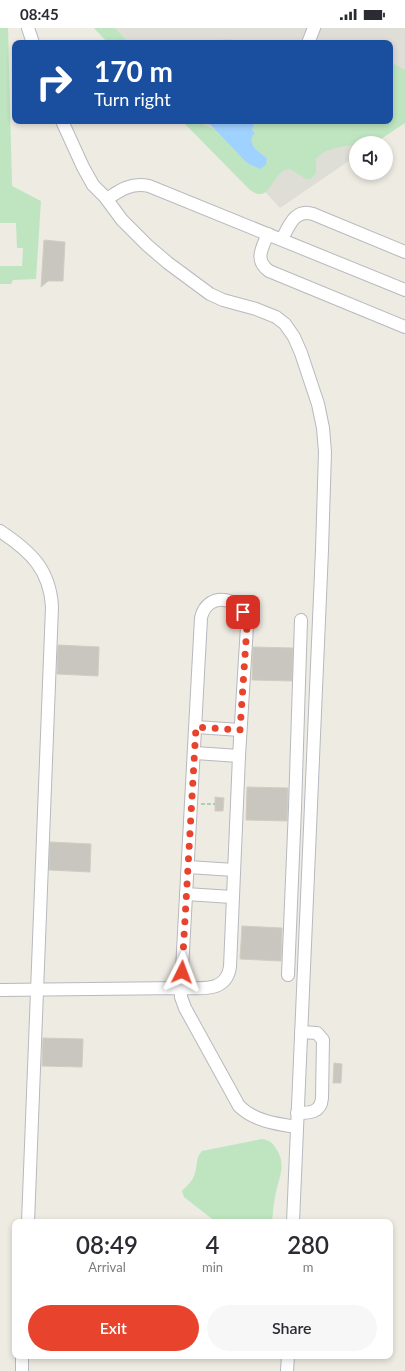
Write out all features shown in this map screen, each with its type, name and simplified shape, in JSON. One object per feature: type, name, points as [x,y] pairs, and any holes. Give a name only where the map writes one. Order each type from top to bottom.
[{"type":"lane","points":[[28,28],[31,40]]},
{"type":"lane","points":[[309,40],[314,28]]},
{"type":"lane","points":[[63,124],[90,180],[107,199],[122,220],[147,245],[168,263],[202,288],[223,300],[270,314],[285,324],[294,337],[301,353],[321,419],[324,444],[324,476],[293,1219]]},
{"type":"lane","points":[[107,199],[129,186],[145,185],[282,239],[405,290]]},
{"type":"lane","points":[[282,239],[295,217],[307,213],[313,214],[405,252]]},
{"type":"lane","points":[[268,234],[260,255],[262,263],[269,272],[405,327]]},
{"type":"lane","points":[[0,531],[22,547],[37,562],[48,583],[52,600],[40,877],[28,1219]]},
{"type":"lane","points":[[0,990],[181,988],[214,987],[222,983],[226,977],[230,967],[240,730],[247,621],[245,615],[237,604],[232,601],[218,600],[209,605],[202,615],[181,988],[182,997],[183,1004],[239,1106],[260,1119],[297,1126]]},
{"type":"lane","points":[[288,975],[301,620]]},
{"type":"lane","points":[[196,727],[240,730]]},
{"type":"lane","points":[[195,753],[239,756]]},
{"type":"lane","points":[[188,866],[234,870]]},
{"type":"lane","points":[[186,894],[232,897]]},
{"type":"lane","points":[[297,1112],[310,1113],[316,1111],[321,1106],[322,1098],[323,1040],[317,1033],[301,1032]]},
{"type":"lane","points":[[22,1359],[22,1371]]},
{"type":"lane","points":[[287,1371],[288,1359]]},
{"type":"path","points":[[192,803],[215,804]]},
{"type":"shaded area","points":[[115,28],[405,28],[405,123],[373,136],[349,136],[349,161],[280,208],[203,124],[393,124],[393,40],[126,40]]},
{"type":"green space","points":[[0,28],[8,28],[12,186],[41,201],[36,279],[13,280],[11,284],[0,284],[0,266],[22,266],[23,248],[17,248],[16,223],[0,223]]},
{"type":"green space","points":[[94,28],[115,28],[126,40],[105,40]]},
{"type":"green space","points":[[393,64],[405,70],[405,123],[386,136],[349,136],[349,146],[329,150],[324,152],[316,159],[316,173],[311,179],[306,179],[290,169],[279,175],[263,193],[257,194],[250,190],[185,124],[204,124],[216,130],[245,161],[257,168],[268,161],[253,145],[252,136],[255,132],[252,129],[254,124],[393,124]]},
{"type":"green space","points":[[262,1139],[273,1144],[279,1154],[282,1166],[274,1200],[272,1219],[212,1219],[184,1197],[182,1191],[193,1178],[198,1157],[202,1151]]},
{"type":"water","points":[[210,124],[254,124],[252,129],[255,134],[252,136],[252,144],[256,150],[267,159],[266,165],[260,169],[245,161]]},
{"type":"building","points":[[44,240],[65,242],[63,281],[48,281],[41,287]]},
{"type":"building","points":[[58,645],[99,647],[98,676],[57,674]]},
{"type":"building","points":[[253,647],[293,648],[292,681],[252,680]]},
{"type":"building","points":[[247,787],[288,788],[287,821],[246,820]]},
{"type":"building","points":[[215,797],[224,798],[223,811],[215,811]]},
{"type":"building","points":[[50,842],[91,844],[90,872],[49,870]]},
{"type":"building","points":[[242,926],[282,928],[281,961],[240,959]]},
{"type":"building","points":[[43,1038],[83,1039],[82,1067],[42,1066]]},
{"type":"building","points":[[334,1063],[342,1064],[341,1083],[333,1083]]},
{"type":"route","points":[[182,972],[196,727],[240,730],[247,626],[246,618],[243,612]]}]
